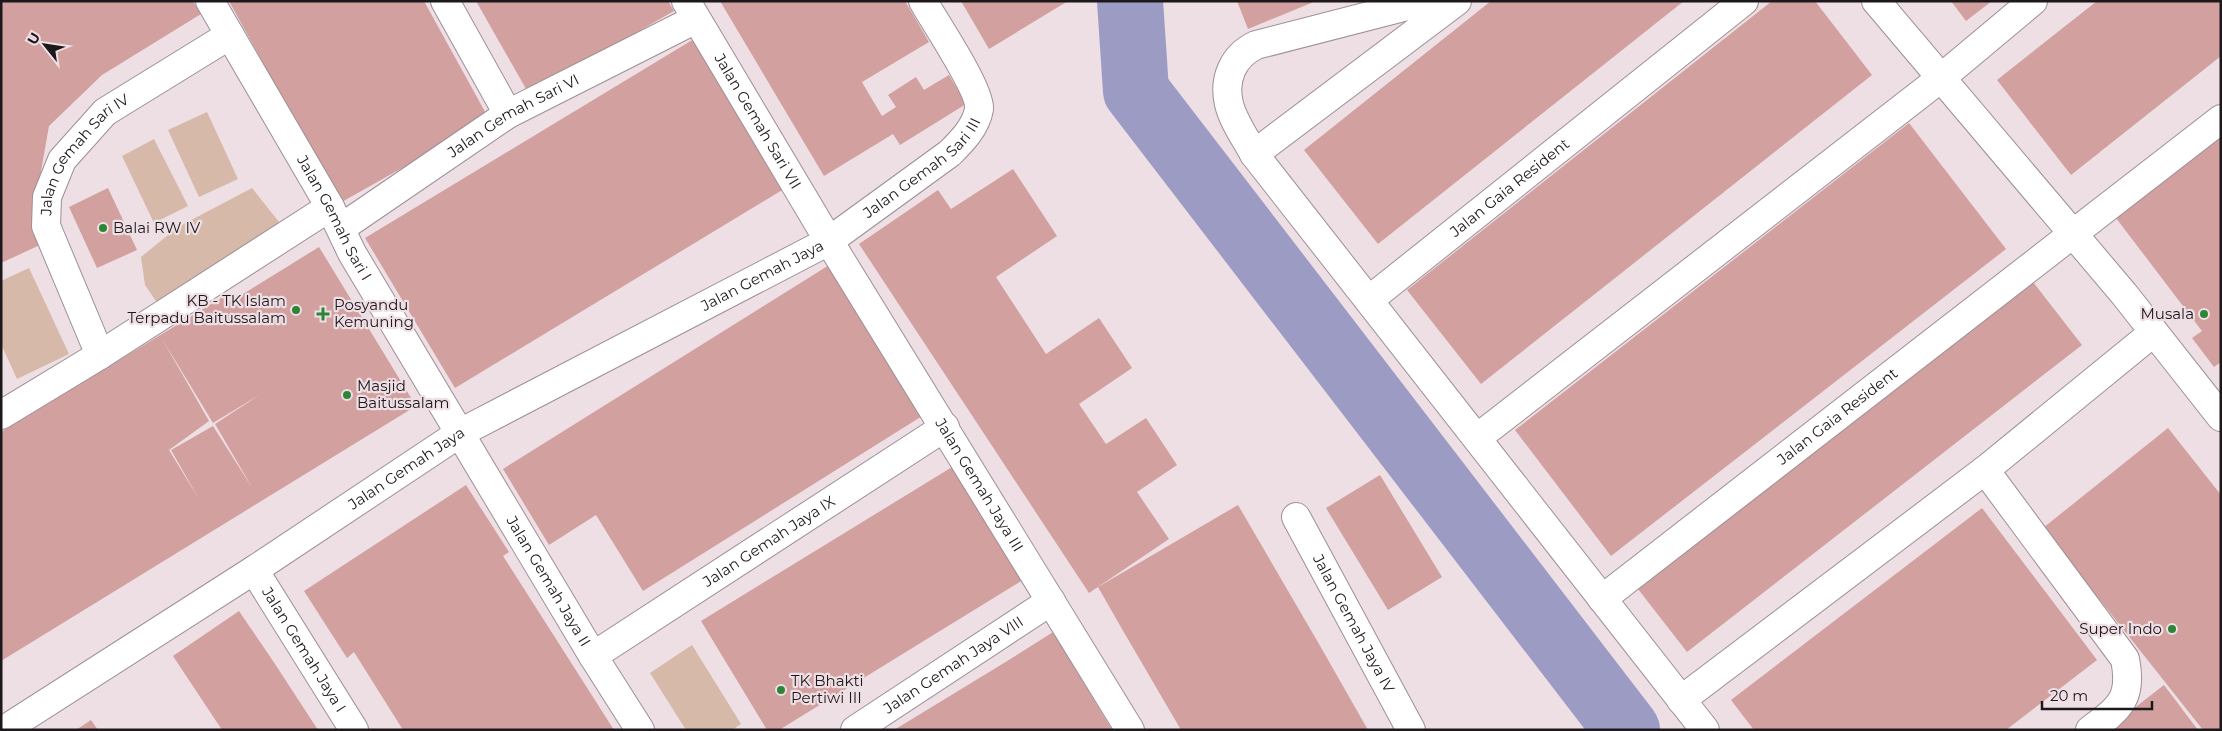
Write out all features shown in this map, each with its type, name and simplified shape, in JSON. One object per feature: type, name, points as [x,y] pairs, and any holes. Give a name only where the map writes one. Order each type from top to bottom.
[{"type":"street","name":"Jalan Gemah Sari I","points":[[210,1],[335,217],[352,254],[460,433]]},
{"type":"street","points":[[445,1],[508,114]]},
{"type":"street","name":"Jalan Gemah Sari III","points":[[830,241],[950,153],[967,136],[976,118],[979,108],[975,90],[923,1]]},
{"type":"street","points":[[1428,1],[1256,45],[1243,52],[1232,67],[1228,84],[1229,104],[1254,154],[1705,730]]},
{"type":"street","points":[[1254,154],[1457,1]]},
{"type":"street","name":"Jalan Gaia Resident","points":[[1369,300],[1744,1]]},
{"type":"street","points":[[1876,1],[2074,235],[2221,417]]},
{"type":"street","points":[[1477,438],[1941,78],[2033,1]]},
{"type":"street","name":"Jalan Gemah Sari VI","points":[[1,415],[508,114],[691,10]]},
{"type":"street","name":"Jalan Gemah Sari VII","points":[[691,10],[830,241]]},
{"type":"street","name":"Jalan Gemah Sari IV","points":[[100,355],[46,226],[47,197],[62,160],[106,112],[230,36]]},
{"type":"street","name":"Jalan Gaia Resident","points":[[1602,599],[2221,120]]},
{"type":"street","name":"Jalan Gemah Jaya III","points":[[830,241],[1130,730]]},
{"type":"street","name":"Jalan Gemah Jaya","points":[[4,730],[254,570],[460,433],[830,241]]},
{"type":"street","points":[[1681,700],[1985,470],[2154,332]]},
{"type":"street","name":"Jalan Gemah Jaya IX","points":[[593,656],[945,427]]},
{"type":"street","name":"Jalan Gemah Jaya II","points":[[460,433],[593,656],[640,730]]},
{"type":"street","points":[[1985,470],[2125,660],[2129,680],[2124,699],[2108,716],[2090,730]]},
{"type":"street","name":"Jalan Gemah Jaya IV","points":[[1296,517],[1411,730]]},
{"type":"street","name":"Jalan Gemah Jaya I","points":[[254,570],[354,730]]},
{"type":"street","name":"Jalan Gemah Jaya VIII","points":[[856,730],[1051,601]]},
{"type":"shaded area","points":[[207,112],[238,179],[199,197],[168,130]]},
{"type":"shaded area","points":[[154,139],[188,206],[154,223],[122,156]]},
{"type":"shaded area","points":[[252,188],[283,227],[160,307],[145,285],[141,257],[178,227]]},
{"type":"shaded area","points":[[29,268],[69,354],[17,379],[1,344],[1,281]]},
{"type":"shaded area","points":[[692,645],[741,724],[732,730],[686,730],[650,673]]},
{"type":"building","points":[[1,1],[193,1],[201,14],[102,75],[49,126],[40,177],[40,245],[1,263]]},
{"type":"building","points":[[229,1],[424,1],[489,119],[340,203]]},
{"type":"building","points":[[476,1],[668,1],[674,11],[529,94]]},
{"type":"building","points":[[720,1],[905,1],[929,42],[862,82],[863,84],[882,116],[896,107],[888,95],[916,77],[924,90],[949,75],[966,104],[900,145],[893,134],[824,176]]},
{"type":"building","points":[[961,1],[1068,1],[989,49]]},
{"type":"building","points":[[1237,1],[1316,1],[1248,29]]},
{"type":"building","points":[[1491,1],[1684,1],[1378,244],[1304,150]]},
{"type":"building","points":[[1772,1],[1815,1],[1872,75],[1481,384],[1407,290]]},
{"type":"building","points":[[1951,1],[1992,1],[1966,21]]},
{"type":"building","points":[[2097,1],[2221,1],[2221,56],[2071,175],[1997,80]]},
{"type":"building","points":[[694,39],[784,189],[455,388],[365,238]]},
{"type":"building","points":[[1909,123],[2006,249],[1611,556],[1515,430]]},
{"type":"building","points":[[2221,137],[2221,362],[2214,367],[2192,338],[2202,331],[2116,218]]},
{"type":"building","points":[[1013,169],[1057,236],[996,277],[1046,354],[1099,318],[1132,368],[1079,404],[1106,444],[1146,418],[1177,465],[1137,492],[1169,539],[1089,593],[859,244],[938,190],[951,209]]},
{"type":"building","name":"Balai RW IV","points":[[108,188],[137,250],[97,268],[69,207]]},
{"type":"building","points":[[319,247],[416,406],[1,661],[1,432],[226,295],[230,302]],"holes":[[[161,337],[213,423],[261,394],[215,424],[253,489],[213,426],[171,450],[199,499],[169,450],[209,421]]]},
{"type":"building","points":[[834,262],[927,413],[643,591],[596,515],[549,545],[503,469]]},
{"type":"building","points":[[2033,282],[2082,345],[1687,652],[1638,589]]},
{"type":"building","name":"Super Indo","points":[[2168,428],[2221,495],[2221,730],[2203,730],[2043,528]]},
{"type":"building","points":[[957,464],[1026,578],[779,730],[767,730],[701,621]]},
{"type":"building","points":[[1380,475],[1442,577],[1388,610],[1326,508]]},
{"type":"building","points":[[466,485],[509,552],[503,556],[614,730],[403,730],[354,652],[347,658],[304,591]]},
{"type":"building","points":[[1238,505],[1368,730],[1181,730],[1122,629],[1098,587]]},
{"type":"building","points":[[1982,508],[2097,660],[2006,730],[1754,730],[1731,700]]},
{"type":"building","points":[[239,611],[318,730],[222,730],[173,656]]},
{"type":"building","points":[[1053,632],[1112,730],[894,730],[1004,663]]},
{"type":"building","points":[[2164,685],[2198,730],[2106,730]]},
{"type":"building","points":[[91,720],[98,730],[76,730]]},
{"type":"waterway","points":[[1130,1],[1136,91],[1627,730]]},
{"type":"place","name":"Balai RW IV","points":[[103,228]]},
{"type":"place","name":"KB - TK Islam Terpadu Baitussalam","points":[[296,310]]},
{"type":"place","name":"Posyandu Kemuning","points":[[323,314]]},
{"type":"place","name":"Musala","points":[[2204,314]]},
{"type":"place","name":"Masjid Baitussalam","points":[[347,395]]},
{"type":"place","name":"Super Indo","points":[[2172,629]]},
{"type":"place","name":"TK Bhakti Pertiwi III","points":[[781,690]]}]
